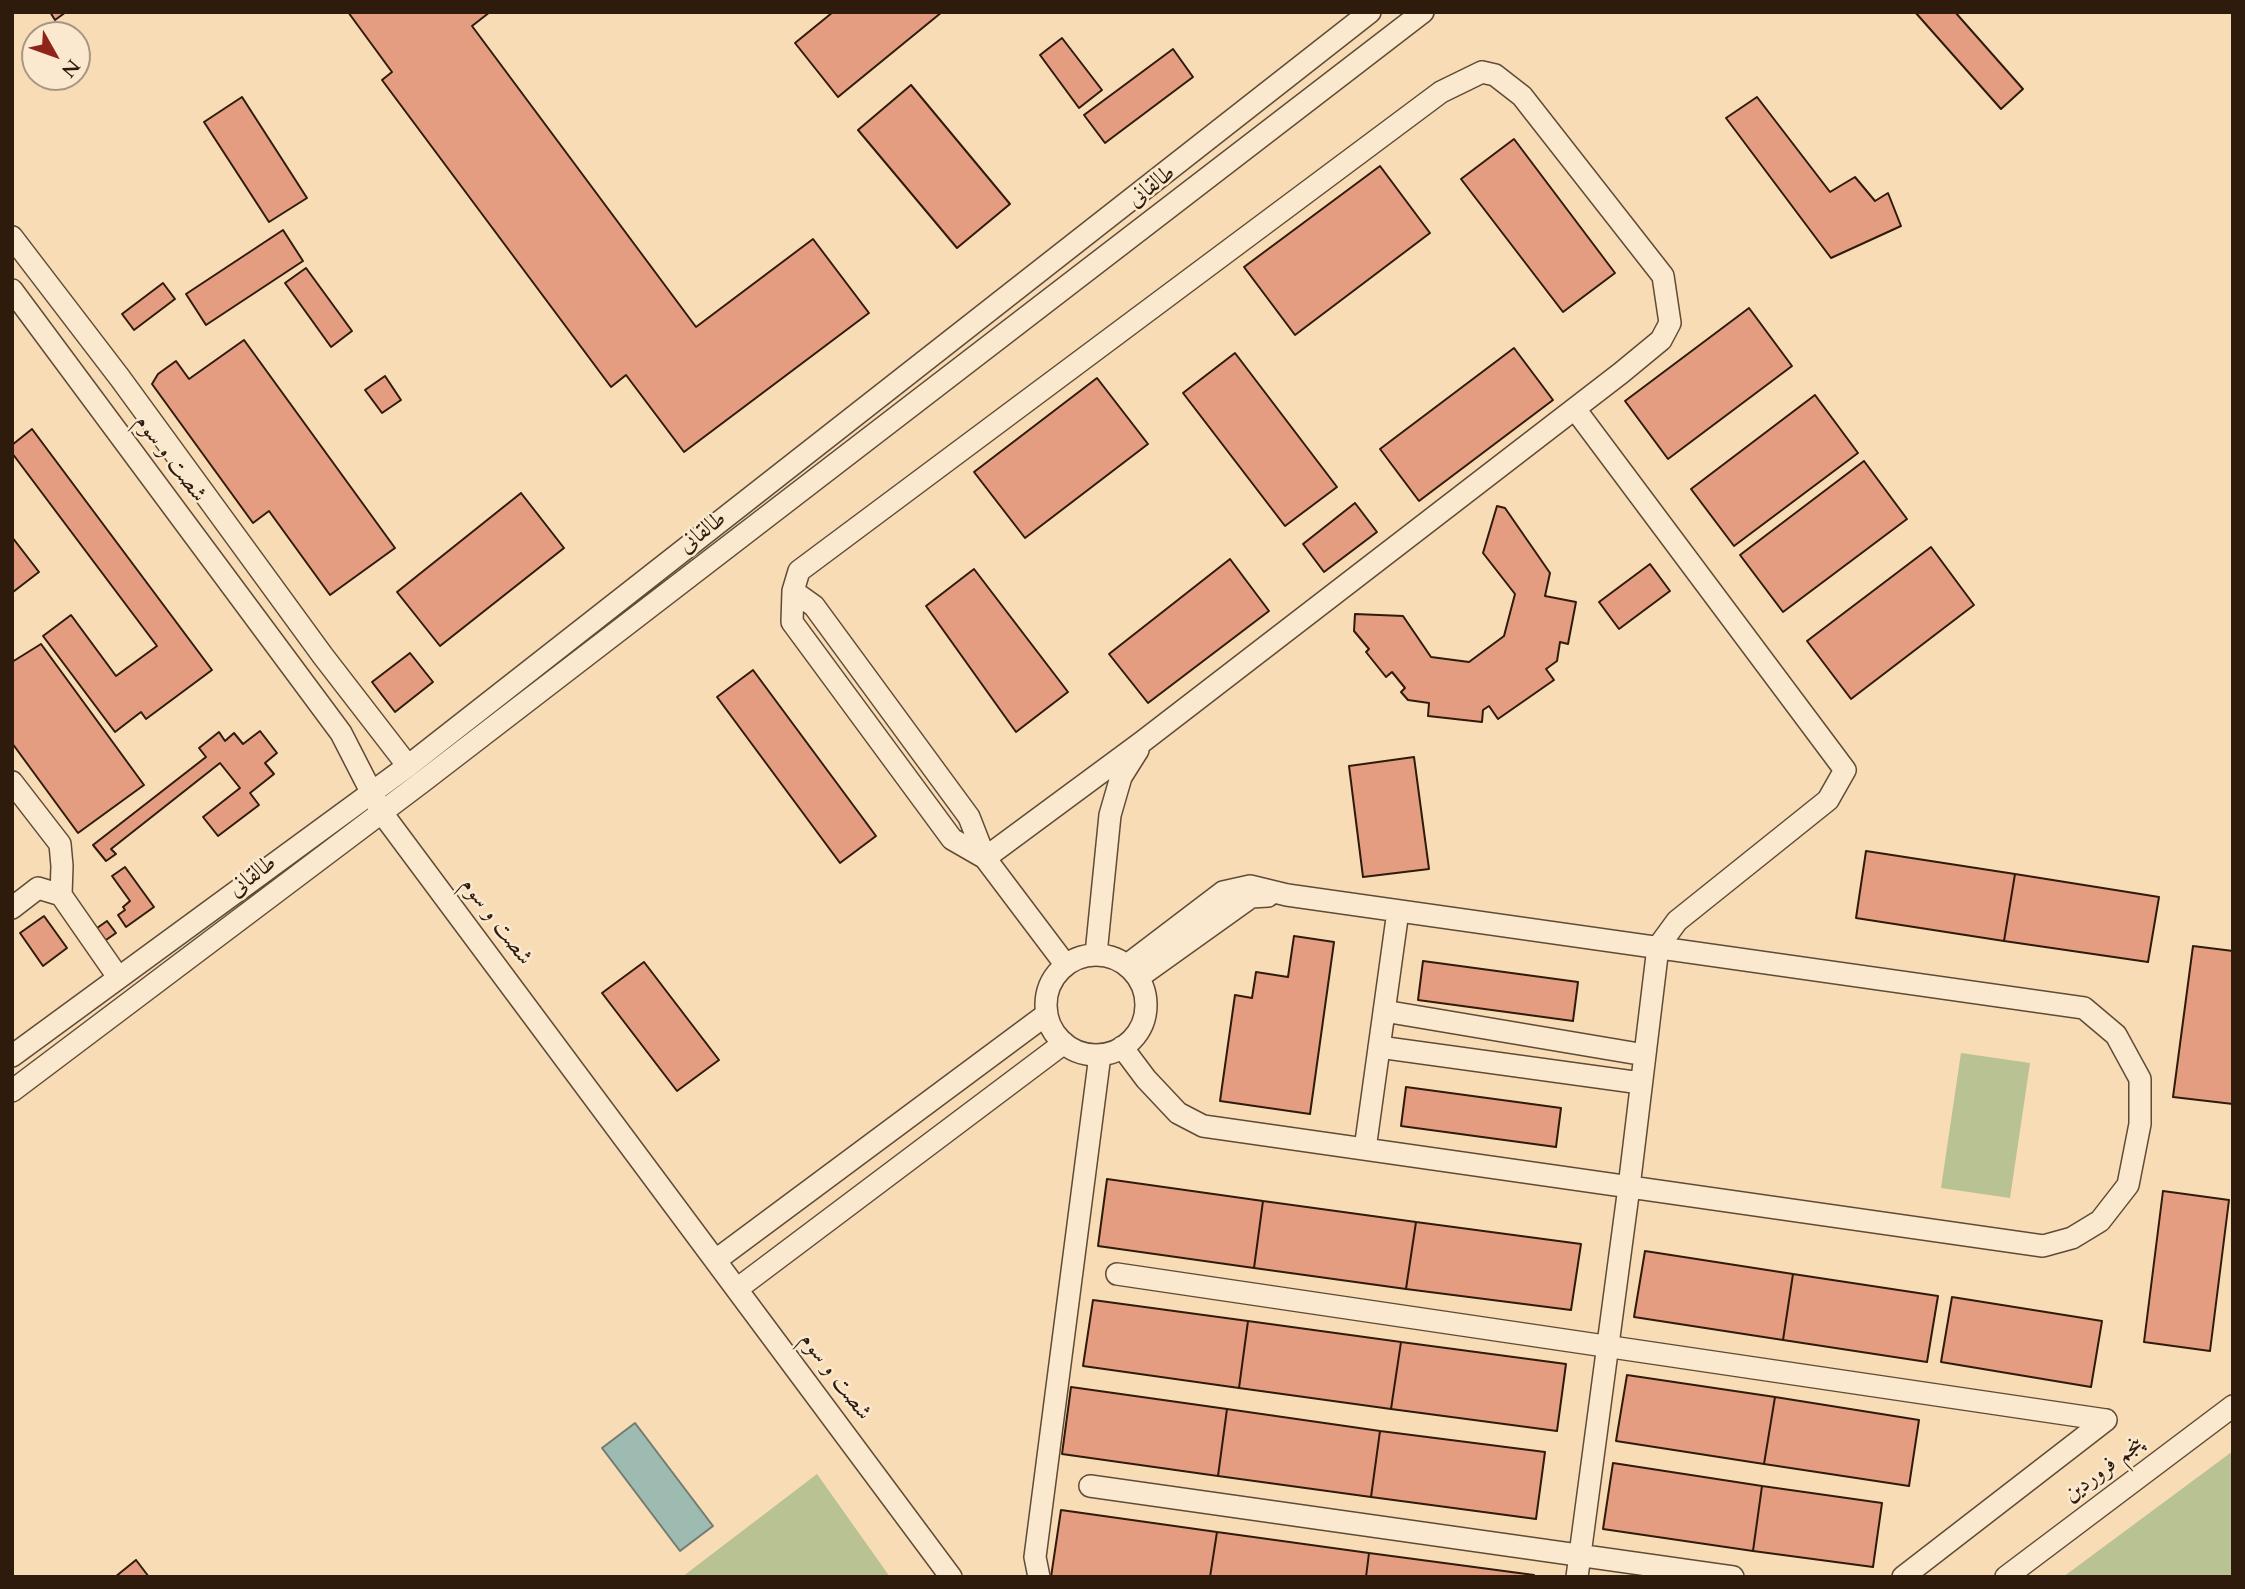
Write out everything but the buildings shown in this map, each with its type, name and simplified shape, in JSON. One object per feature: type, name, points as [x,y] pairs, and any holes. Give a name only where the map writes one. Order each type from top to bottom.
[{"type":"street","name":"طالقانی","points":[[12,1056],[373,793],[1370,12]]},
{"type":"street","name":"طالقانی","points":[[12,1091],[383,813],[1423,12]]},
{"type":"street","points":[[985,858],[1142,742],[1661,340],[1670,323],[1663,276],[1522,96],[1495,75],[1482,72],[1441,92],[799,571],[793,592],[814,606],[969,817],[985,858],[1065,964]]},
{"type":"street","points":[[12,237],[120,378],[323,656],[408,766]]},
{"type":"street","name":"شصت و سوم","points":[[12,290],[341,733],[383,813],[951,1577]]},
{"type":"street","points":[[1575,409],[1844,770],[1828,800],[1677,921],[1658,947],[1577,1577]]},
{"type":"street","points":[[1096,954],[1110,815],[1121,778],[1142,742]]},
{"type":"street","points":[[12,782],[60,844],[61,895],[118,977]]},
{"type":"street","points":[[12,908],[38,888],[61,895]]},
{"type":"street","points":[[1122,1047],[1146,1079],[1178,1112],[1203,1126],[2043,1247],[2072,1238],[2100,1221],[2127,1185],[2140,1124],[2140,1079],[2116,1035],[2084,1008],[1287,895],[1251,897],[1133,971]]},
{"type":"street","points":[[1365,1149],[1398,911]]},
{"type":"street","points":[[1096,954],[1112,957],[1133,971],[1145,993],[1146,1010],[1141,1027],[1131,1041],[1100,1055],[1084,1054],[1064,1043],[1053,1030],[1047,1014],[1047,991],[1054,976],[1065,964],[1096,954]]},
{"type":"street","points":[[1384,1011],[1645,1055]]},
{"type":"street","points":[[716,1260],[1047,1014]]},
{"type":"street","points":[[737,1289],[1064,1043]]},
{"type":"street","points":[[1379,1047],[1641,1083]]},
{"type":"street","points":[[1039,1577],[1035,1557],[1100,1055]]},
{"type":"street","points":[[1117,1274],[2106,1420],[1903,1577]]},
{"type":"street","name":"پنجم فروردین","points":[[2006,1577],[2233,1405]]},
{"type":"street","points":[[1090,1486],[1733,1577]]},
{"type":"green space","points":[[1961,1053],[2030,1063],[2010,1198],[1941,1188]]},
{"type":"green space","points":[[2233,1451],[2233,1577],[2063,1577]]},
{"type":"green space","points":[[817,1474],[890,1577],[682,1577]]},
{"type":"water","points":[[635,1423],[713,1526],[680,1551],[602,1448]]}]
